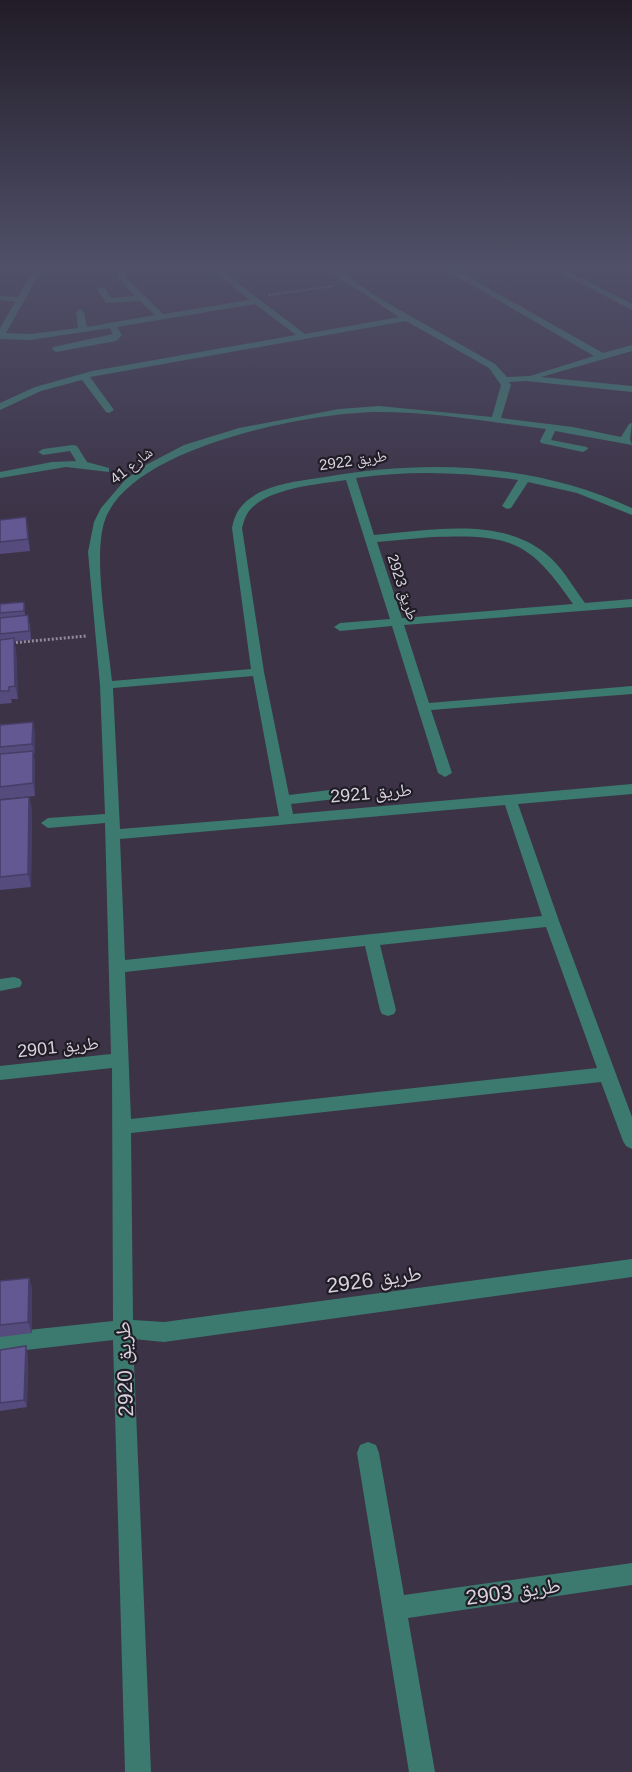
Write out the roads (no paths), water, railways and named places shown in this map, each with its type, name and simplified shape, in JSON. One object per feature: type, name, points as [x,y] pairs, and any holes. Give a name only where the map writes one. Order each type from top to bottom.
[{"type":"street","points":[[56,349],[69,347]]},
{"type":"street","points":[[0,407],[38,389],[84,376],[249,347]]},
{"type":"street","points":[[459,347],[480,358],[504,380],[506,389],[496,419]]},
{"type":"street","points":[[585,347],[601,356]]},
{"type":"street","points":[[526,378],[632,348]]},
{"type":"street","points":[[84,376],[109,410]]},
{"type":"street","points":[[504,380],[526,378],[632,389]]},
{"type":"street","name":"شارع 41","points":[[117,967],[106,685],[94,552],[99,522],[106,508],[129,482],[166,457],[188,447],[239,431],[339,412],[399,410],[496,419],[628,441]]},
{"type":"street","points":[[628,441],[632,426]]},
{"type":"street","points":[[552,427],[545,441],[583,449]]},
{"type":"street","points":[[43,452],[73,448],[83,464]]},
{"type":"street","points":[[0,475],[56,464],[83,464],[105,470]]},
{"type":"street","name":"طريق 2922","points":[[287,821],[258,672],[237,528],[243,511],[253,502],[268,494],[320,480],[400,470],[429,469],[524,479],[580,490],[604,498],[632,512]]},
{"type":"street","name":"طريق 2923","points":[[350,476],[445,773]]},
{"type":"street","points":[[507,506],[524,479]]},
{"type":"street","points":[[370,539],[462,533],[518,542],[536,551],[550,564],[582,608]]},
{"type":"street","points":[[340,627],[632,603]]},
{"type":"street","points":[[106,685],[258,672]]},
{"type":"street","points":[[425,707],[632,690]]},
{"type":"street","name":"طريق 2921","points":[[113,835],[632,789]]},
{"type":"street","points":[[282,800],[354,792]]},
{"type":"street","points":[[510,800],[550,921],[632,1141]]},
{"type":"street","points":[[48,823],[112,818]]},
{"type":"street","points":[[117,967],[550,921]]},
{"type":"street","points":[[371,940],[388,1010]]},
{"type":"street","name":"طريق 2920","points":[[117,967],[123,1127],[123,1329],[138,1772]]},
{"type":"street","name":"طريق 2901","points":[[0,1073],[120,1060]]},
{"type":"street","points":[[123,1127],[607,1074]]},
{"type":"street","name":"طريق 2926","points":[[0,1343],[123,1329],[164,1332],[632,1268]]},
{"type":"street","points":[[368,1453],[422,1772]]},
{"type":"street","name":"طريق 2903","points":[[394,1608],[632,1574]]}]
